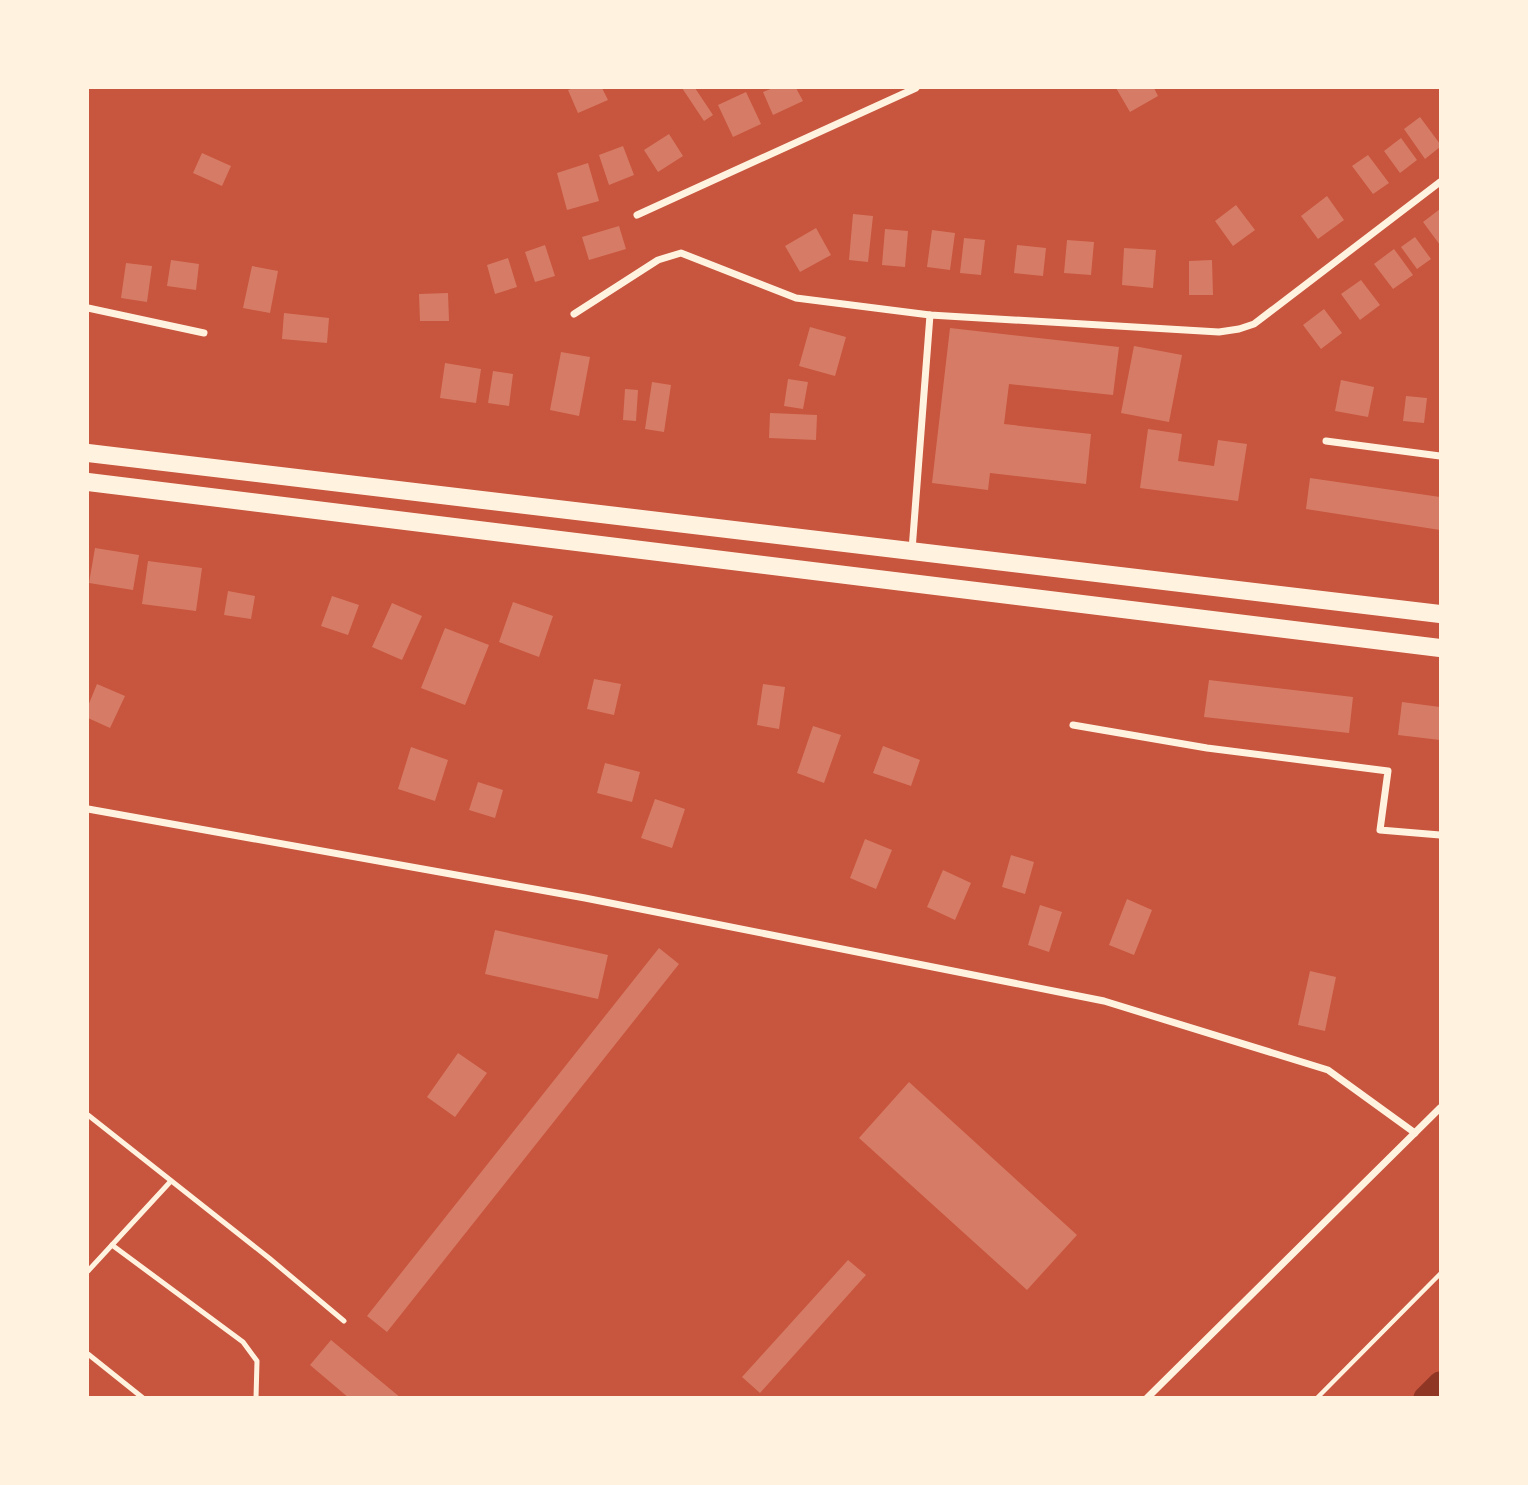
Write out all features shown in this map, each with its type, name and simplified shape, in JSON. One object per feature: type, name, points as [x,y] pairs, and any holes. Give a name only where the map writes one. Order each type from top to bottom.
[{"type":"main road","points":[[88,453],[1440,614]]},
{"type":"main road","points":[[88,482],[1440,648]]},
{"type":"street","points":[[637,215],[916,88]]},
{"type":"street","points":[[574,314],[649,265],[667,256],[681,253],[796,298],[930,315],[1239,330],[1254,324],[1440,182]]},
{"type":"street","points":[[88,308],[204,333]]},
{"type":"street","points":[[912,550],[930,315]]},
{"type":"street","points":[[1326,441],[1440,456]]},
{"type":"street","points":[[1073,725],[1207,748],[1388,771],[1380,830],[1440,835]]},
{"type":"street","points":[[88,809],[598,901],[1104,1001],[1328,1070],[1415,1133]]},
{"type":"street","points":[[1147,1398],[1440,1108]]},
{"type":"lane","points":[[88,1115],[270,1258],[344,1321]]},
{"type":"lane","points":[[88,1271],[171,1181]]},
{"type":"lane","points":[[112,1245],[243,1342],[257,1361],[256,1398]]},
{"type":"lane","points":[[88,1354],[143,1398]]},
{"type":"path","points":[[1317,1398],[1440,1274]]},
{"type":"building","points":[[602,88],[608,100],[578,113],[568,90]]},
{"type":"building","points":[[682,88],[695,88],[713,115],[704,121]]},
{"type":"building","points":[[773,88],[796,88],[803,101],[773,115],[763,92]]},
{"type":"building","points":[[1116,88],[1154,88],[1158,96],[1130,112]]},
{"type":"building","points":[[746,92],[761,124],[733,137],[718,105]]},
{"type":"building","points":[[1420,117],[1440,144],[1440,147],[1425,159],[1404,129]]},
{"type":"building","points":[[669,134],[683,156],[658,172],[644,150]]},
{"type":"building","points":[[1401,138],[1417,160],[1400,173],[1384,151]]},
{"type":"building","points":[[623,146],[634,175],[609,185],[599,155]]},
{"type":"building","points":[[202,153],[231,166],[222,186],[193,173]]},
{"type":"building","points":[[1368,155],[1389,183],[1373,194],[1352,166]]},
{"type":"building","points":[[588,163],[599,201],[567,210],[557,173]]},
{"type":"building","points":[[1327,196],[1344,220],[1318,239],[1301,216]]},
{"type":"building","points":[[1236,205],[1255,230],[1233,246],[1215,221]]},
{"type":"building","points":[[1440,209],[1440,245],[1423,222]]},
{"type":"building","points":[[853,214],[873,216],[868,262],[849,260]]},
{"type":"building","points":[[619,226],[626,249],[589,260],[582,237]]},
{"type":"building","points":[[816,228],[831,255],[800,272],[785,246]]},
{"type":"building","points":[[885,229],[908,231],[905,267],[882,265]]},
{"type":"building","points":[[932,230],[955,233],[950,270],[927,267]]},
{"type":"building","points":[[1415,237],[1431,259],[1417,269],[1401,247]]},
{"type":"building","points":[[964,238],[985,240],[981,275],[960,273]]},
{"type":"building","points":[[1067,240],[1094,242],[1091,275],[1064,273]]},
{"type":"building","points":[[545,245],[555,276],[535,282],[525,252]]},
{"type":"building","points":[[1017,245],[1046,248],[1043,276],[1014,273]]},
{"type":"building","points":[[1124,248],[1156,250],[1153,288],[1122,285]]},
{"type":"building","points":[[1394,249],[1413,275],[1393,289],[1374,264]]},
{"type":"building","points":[[508,258],[517,287],[495,294],[487,265]]},
{"type":"building","points":[[171,260],[199,264],[196,290],[167,286]]},
{"type":"building","points":[[1212,260],[1213,295],[1189,295],[1189,261]]},
{"type":"building","points":[[126,263],[152,266],[147,302],[121,298]]},
{"type":"building","points":[[252,266],[278,271],[270,313],[243,308]]},
{"type":"building","points":[[1361,280],[1380,305],[1360,320],[1341,294]]},
{"type":"building","points":[[448,293],[449,321],[420,321],[419,294]]},
{"type":"building","points":[[1324,309],[1342,333],[1321,349],[1303,325]]},
{"type":"building","points":[[284,313],[329,318],[327,343],[282,339]]},
{"type":"building","points":[[810,327],[846,337],[835,376],[799,366]]},
{"type":"building","points":[[950,328],[1119,347],[1113,395],[1009,384],[1004,424],[1091,434],[1086,484],[990,473],[988,490],[932,483]]},
{"type":"building","points":[[1134,346],[1182,355],[1169,422],[1121,413]]},
{"type":"building","points":[[561,352],[590,357],[579,416],[550,410]]},
{"type":"building","points":[[445,363],[481,369],[476,403],[440,398]]},
{"type":"building","points":[[493,371],[513,374],[509,406],[488,403]]},
{"type":"building","points":[[788,379],[808,382],[803,409],[784,406]]},
{"type":"building","points":[[1341,380],[1374,387],[1368,417],[1335,411]]},
{"type":"building","points":[[652,382],[671,385],[664,432],[645,429]]},
{"type":"building","points":[[625,389],[638,390],[636,421],[623,420]]},
{"type":"building","points":[[1406,396],[1427,398],[1424,423],[1403,421]]},
{"type":"building","points":[[770,413],[817,415],[816,440],[769,438]]},
{"type":"building","points":[[1148,429],[1182,434],[1178,461],[1214,466],[1218,440],[1247,444],[1238,501],[1140,488]]},
{"type":"building","points":[[1310,478],[1440,497],[1440,530],[1306,509]]},
{"type":"building","points":[[95,548],[139,555],[133,590],[89,583]]},
{"type":"building","points":[[148,561],[202,568],[196,611],[142,604]]},
{"type":"building","points":[[228,591],[255,596],[251,619],[224,615]]},
{"type":"building","points":[[332,596],[359,605],[348,635],[321,626]]},
{"type":"building","points":[[513,602],[553,616],[539,657],[499,642]]},
{"type":"building","points":[[392,603],[422,616],[402,660],[372,647]]},
{"type":"building","points":[[445,628],[489,645],[465,705],[421,688]]},
{"type":"building","points":[[594,679],[621,684],[614,715],[587,709]]},
{"type":"building","points":[[1209,680],[1353,697],[1349,733],[1204,717]]},
{"type":"building","points":[[97,684],[125,696],[110,728],[88,718],[88,706]]},
{"type":"building","points":[[763,684],[785,687],[779,729],[757,725]]},
{"type":"building","points":[[1402,702],[1440,707],[1440,740],[1398,735]]},
{"type":"building","points":[[813,726],[841,735],[824,783],[797,773]]},
{"type":"building","points":[[883,746],[920,760],[911,786],[873,773]]},
{"type":"building","points":[[411,747],[448,760],[435,801],[398,789]]},
{"type":"building","points":[[605,763],[640,772],[632,802],[597,793]]},
{"type":"building","points":[[478,782],[503,790],[495,818],[469,810]]},
{"type":"building","points":[[655,799],[685,809],[672,848],[641,838]]},
{"type":"building","points":[[865,839],[892,850],[876,889],[850,878]]},
{"type":"building","points":[[1011,855],[1034,862],[1025,894],[1002,887]]},
{"type":"building","points":[[943,870],[971,883],[955,920],[927,907]]},
{"type":"building","points":[[1127,899],[1152,910],[1134,955],[1109,945]]},
{"type":"building","points":[[1040,905],[1062,912],[1049,952],[1028,945]]},
{"type":"building","points":[[495,930],[608,955],[598,999],[485,974]]},
{"type":"building","points":[[659,948],[679,964],[387,1332],[367,1316]]},
{"type":"building","points":[[1310,971],[1336,977],[1325,1031],[1298,1025]]},
{"type":"building","points":[[458,1053],[487,1073],[455,1117],[427,1097]]},
{"type":"building","points":[[909,1082],[1077,1235],[1027,1290],[859,1138]]},
{"type":"building","points":[[848,1260],[866,1275],[760,1393],[742,1377]]},
{"type":"building","points":[[331,1340],[401,1398],[349,1398],[310,1365]]},
{"type":"waterway","points":[[1425,1398],[1440,1383]]}]
